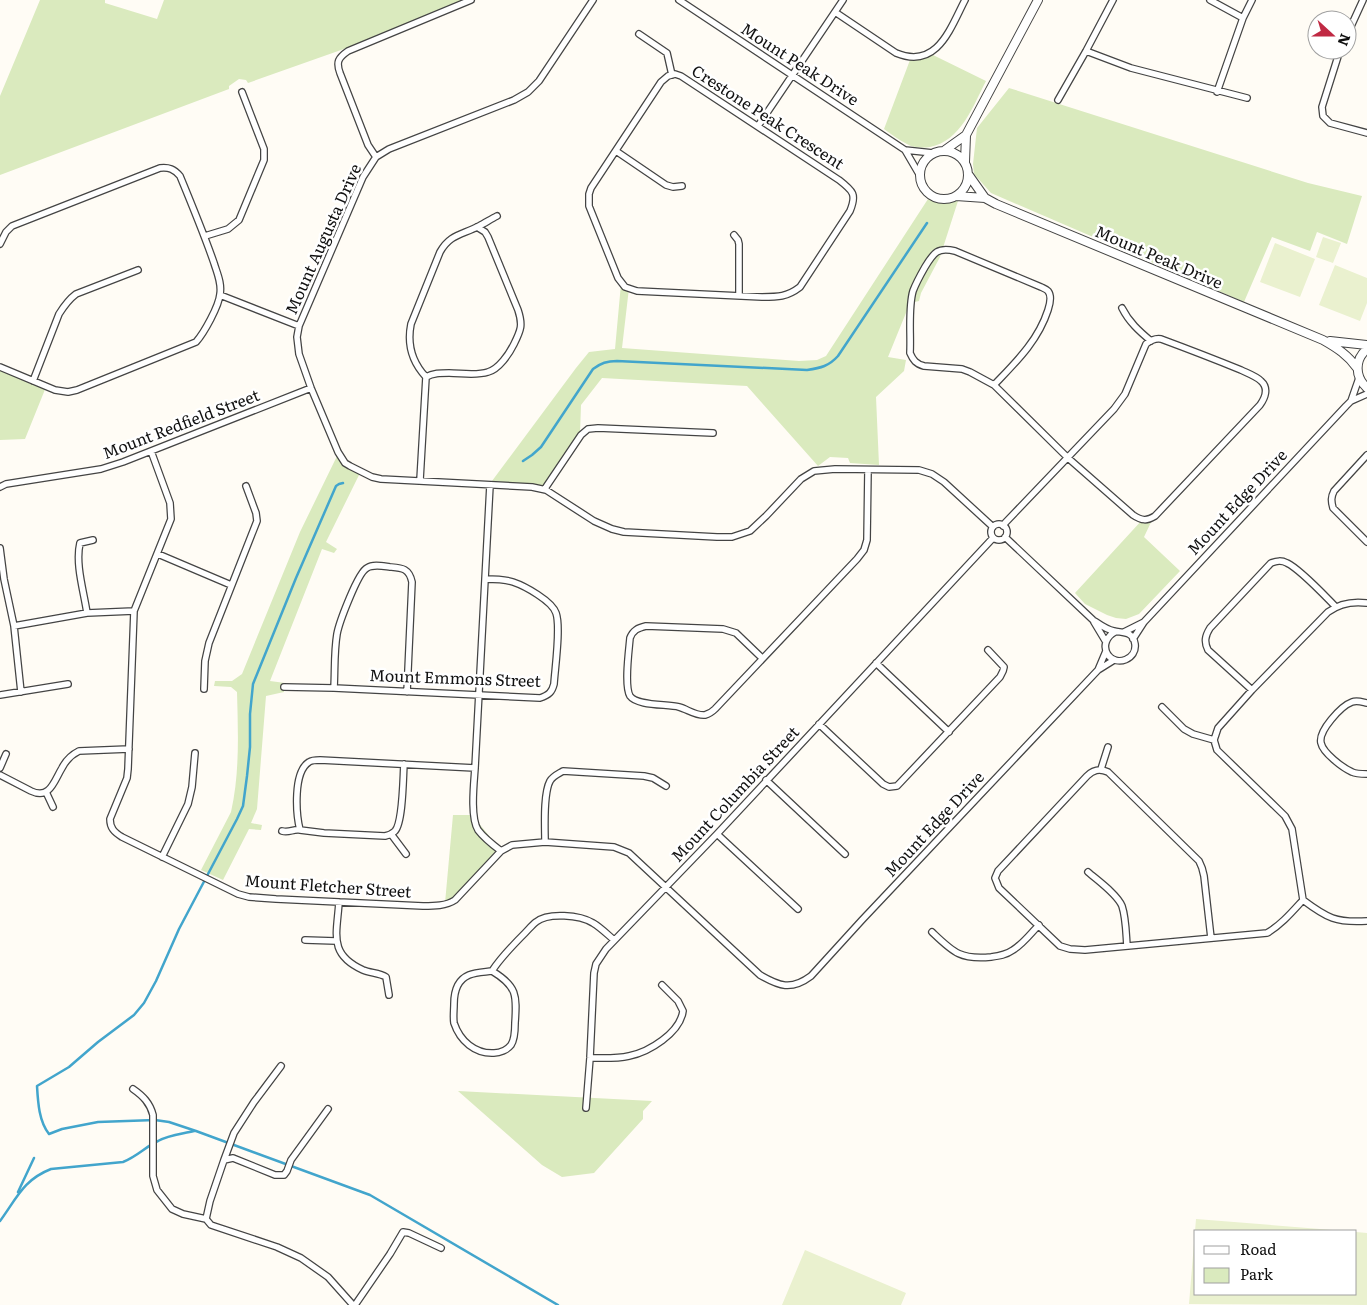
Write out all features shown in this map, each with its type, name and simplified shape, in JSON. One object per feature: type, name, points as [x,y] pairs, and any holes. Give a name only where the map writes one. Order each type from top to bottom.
[{"type":"street","points":[[376,157],[368,145],[340,73],[339,60],[348,50],[471,0]]},
{"type":"street","name":"Mount Augusta Drive","points":[[593,0],[539,81],[528,92],[514,100],[389,149],[376,157],[363,177],[299,326],[297,337],[299,354],[311,388],[338,452],[345,463],[377,479],[520,486],[546,490],[594,521],[606,527],[624,532],[732,537],[750,531],[808,474],[820,470],[913,470],[932,474],[944,482],[993,526]]},
{"type":"street","name":"Mount Peak Drive","points":[[679,0],[905,150],[920,174],[921,184],[930,195],[942,199],[956,196],[985,198],[1323,340],[1347,355],[1357,368]]},
{"type":"street","points":[[758,126],[843,0]]},
{"type":"street","points":[[835,12],[896,54],[918,58],[929,54],[941,44],[965,0]]},
{"type":"street","points":[[945,150],[966,135],[1038,0]]},
{"type":"street","points":[[1058,100],[1113,0]]},
{"type":"street","points":[[1210,0],[1243,18]]},
{"type":"street","points":[[1217,92],[1243,18],[1252,0]]},
{"type":"street","points":[[1357,13],[1363,0]]},
{"type":"street","points":[[639,34],[667,53],[672,75]]},
{"type":"street","points":[[1086,51],[1131,68],[1217,92],[1247,98]]},
{"type":"street","points":[[1337,60],[1322,107],[1323,116],[1330,123],[1367,133]]},
{"type":"street","name":"Crestone Peak Crescent","points":[[672,75],[681,76],[758,126],[850,188],[854,195],[854,202],[850,211],[800,287],[792,293],[782,297],[637,291],[625,287],[621,283],[588,203],[589,194],[591,188],[661,82],[672,75]]},
{"type":"street","points":[[205,236],[228,229],[239,220],[264,160],[264,149],[242,92]]},
{"type":"street","name":"Mount Peak Drive","points":[[966,135],[965,162],[968,174],[985,198]]},
{"type":"street","name":"Mount Peak Drive","points":[[905,150],[933,153],[945,150]]},
{"type":"street","points":[[945,150],[957,154],[965,162]]},
{"type":"street","points":[[616,151],[666,185],[673,187],[682,186]]},
{"type":"street","points":[[920,174],[924,161],[933,153]]},
{"type":"street","points":[[0,244],[6,232],[12,226],[160,168],[169,167],[180,176],[205,236],[220,285],[220,295],[209,322],[196,342],[77,390],[60,391],[0,367]]},
{"type":"street","points":[[956,196],[964,188],[968,174]]},
{"type":"street","points":[[420,480],[426,377],[412,354],[409,343],[411,324],[444,244],[457,235],[497,216]]},
{"type":"street","points":[[426,377],[441,373],[490,372],[506,356],[519,335],[521,320],[518,310],[488,237],[485,232],[477,227]]},
{"type":"street","points":[[734,235],[739,244],[739,296]]},
{"type":"street","points":[[994,385],[1035,339],[1050,304],[1048,292],[1041,287],[955,251],[945,248],[939,250],[928,261],[914,290],[911,311],[910,353],[912,358],[924,366],[962,369],[994,385],[1068,458],[1133,516],[1140,520],[1156,516],[1263,400],[1266,394],[1262,381],[1255,377],[1215,359],[1156,338],[1146,344],[1120,402],[1068,458],[1003,526]]},
{"type":"street","points":[[33,380],[64,304],[76,294],[138,270]]},
{"type":"street","points":[[220,295],[299,326]]},
{"type":"street","points":[[1122,308],[1126,317],[1151,341]]},
{"type":"street","name":"Mount Peak Drive","points":[[1323,340],[1367,345]]},
{"type":"street","points":[[1367,349],[1360,358],[1357,368],[1359,378],[1367,388]]},
{"type":"street","name":"Mount Edge Drive","points":[[1351,401],[1359,378]]},
{"type":"street","name":"Mount Redfield Street","points":[[0,486],[101,469],[311,388]]},
{"type":"street","name":"Mount Edge Drive","points":[[666,887],[760,975],[784,986],[803,982],[811,976],[1098,670],[1114,660],[1124,660],[1132,655],[1135,648],[1133,639],[1144,622],[1351,401],[1367,394]]},
{"type":"street","points":[[546,490],[546,487],[581,435],[588,429],[713,433]]},
{"type":"street","name":"Mount Fletcher Street","points":[[151,451],[172,511],[158,554],[134,611],[128,769],[110,819],[112,830],[238,894],[249,897],[340,902],[424,906],[449,903],[459,897],[501,851]]},
{"type":"street","points":[[1367,455],[1334,490],[1331,502],[1333,508],[1367,542]]},
{"type":"street","points":[[762,658],[732,631],[646,626],[638,628],[632,633],[630,638],[627,684],[629,694],[633,699],[640,702],[678,707],[700,714],[706,715],[715,709],[864,550],[868,529],[868,470]]},
{"type":"street","points":[[490,485],[475,768],[474,814],[476,826],[485,838],[501,851],[512,845],[544,842],[614,847],[629,853],[666,887]]},
{"type":"street","points":[[204,690],[209,643],[257,521],[246,486]]},
{"type":"street","points":[[998,524],[1003,526],[1006,531],[1005,537],[998,540],[993,538],[991,532],[993,526],[998,524]]},
{"type":"street","points":[[1005,537],[1093,620],[1116,632]]},
{"type":"street","name":"Mount Columbia Street","points":[[586,1108],[594,972],[600,957],[993,538]]},
{"type":"street","points":[[87,612],[78,552],[80,543],[93,540]]},
{"type":"street","points":[[0,548],[2,579],[14,626],[22,692]]},
{"type":"street","points":[[158,554],[231,585]]},
{"type":"street","points":[[1252,690],[1208,650],[1205,640],[1210,628],[1271,564],[1277,561],[1287,563],[1296,569],[1336,607]]},
{"type":"street","points":[[334,688],[336,639],[339,626],[361,574],[368,567],[374,566],[402,568],[410,575],[412,582],[407,692]]},
{"type":"street","name":"Mount Emmons Street","points":[[284,687],[540,698],[550,694],[554,684],[558,622],[556,613],[542,598],[520,585],[511,581],[485,578]]},
{"type":"street","points":[[1367,603],[1340,605],[1328,612],[1218,728],[1214,740],[1217,750],[1279,809],[1289,822],[1292,830],[1303,900],[1322,914],[1336,920],[1367,921]]},
{"type":"street","points":[[14,626],[87,612],[134,611]]},
{"type":"street","points":[[1093,620],[1106,642],[1110,635],[1116,632]]},
{"type":"street","name":"Mount Edge Drive","points":[[1116,632],[1124,632],[1144,622]]},
{"type":"street","points":[[1124,632],[1133,639]]},
{"type":"street","name":"Mount Edge Drive","points":[[1098,670],[1106,651],[1106,642]]},
{"type":"street","points":[[819,724],[884,784],[894,788],[900,784],[1000,677],[1004,671],[1003,665],[988,650]]},
{"type":"street","points":[[1106,651],[1114,660]]},
{"type":"street","points":[[876,663],[949,732]]},
{"type":"street","points":[[0,695],[68,684]]},
{"type":"street","points":[[1367,704],[1361,701],[1354,701],[1346,705],[1321,736],[1321,744],[1325,751],[1344,768],[1354,773],[1367,774]]},
{"type":"street","points":[[1162,706],[1184,729],[1193,734],[1214,740]]},
{"type":"street","points":[[1101,770],[1108,747]]},
{"type":"street","points":[[0,775],[36,794],[43,794],[52,786],[72,754],[78,751],[129,749]]},
{"type":"street","points":[[162,856],[188,804],[192,787],[195,753]]},
{"type":"street","points":[[0,768],[6,754]]},
{"type":"street","points":[[300,830],[297,808],[300,776],[308,763],[320,760],[475,768]]},
{"type":"street","points":[[282,831],[288,832],[295,829],[333,834],[385,836],[391,834],[396,830],[400,819],[404,764]]},
{"type":"street","points":[[1211,938],[1204,876],[1198,861],[1108,772],[1101,770],[1092,772],[1087,776],[998,871],[995,878],[999,888],[1060,946],[1070,949],[1086,950],[1267,933],[1282,922],[1303,900]]},
{"type":"street","points":[[544,842],[548,788],[551,779],[556,774],[563,772],[644,776],[653,778],[666,786]]},
{"type":"street","points":[[766,780],[845,854]]},
{"type":"street","points":[[46,792],[53,807]]},
{"type":"street","points":[[391,834],[406,854]]},
{"type":"street","points":[[717,834],[798,909]]},
{"type":"street","points":[[1088,872],[1117,898],[1121,904],[1124,912],[1127,946]]},
{"type":"street","points":[[340,902],[336,941],[341,954],[366,972],[386,977],[389,996]]},
{"type":"street","points":[[492,972],[508,983],[514,991],[516,999],[514,1038],[511,1045],[498,1053],[478,1051],[471,1047],[463,1039],[454,1021],[454,996],[462,979],[469,975],[492,972],[508,950],[536,922],[544,918],[569,916],[584,918],[592,922],[614,940]]},
{"type":"street","points":[[932,932],[959,955],[982,958],[1009,953],[1038,925]]},
{"type":"street","points":[[305,940],[336,941]]},
{"type":"street","points":[[590,1058],[631,1056],[645,1051],[672,1032],[680,1023],[683,1011],[678,1001],[662,985]]},
{"type":"street","points":[[206,1220],[210,1201],[234,1134],[254,1102],[281,1066]]},
{"type":"street","points":[[133,1089],[149,1103],[153,1115],[153,1176],[156,1190],[172,1209],[182,1214],[206,1220],[211,1224],[277,1247],[301,1258],[328,1277],[354,1305],[403,1232],[441,1248]]},
{"type":"street","points":[[224,1160],[233,1158],[275,1175],[284,1175],[292,1160],[328,1109]]},
{"type":"green space","points":[[40,0],[105,0],[105,3],[157,19],[164,0],[463,0],[358,44],[248,83],[246,80],[239,79],[229,86],[229,89],[0,175],[0,96]]},
{"type":"green space","points":[[933,55],[986,81],[971,111],[958,130],[941,143],[921,148],[909,145],[884,129],[910,60]]},
{"type":"green space","points":[[1009,88],[1308,183],[1362,196],[1347,244],[1317,232],[1310,251],[1272,237],[1244,302],[991,193],[974,174],[973,164],[977,128]]},
{"type":"green space","points":[[928,199],[939,202],[958,201],[940,257],[921,293],[919,301],[910,303],[888,357],[906,360],[904,371],[876,397],[879,465],[850,463],[848,458],[830,457],[818,466],[747,386],[602,378],[581,405],[580,434],[547,486],[492,481],[589,352],[615,349],[621,284],[629,288],[622,348],[799,361],[817,360],[826,356]]},
{"type":"green space","points":[[1323,237],[1341,243],[1333,263],[1316,257]]},
{"type":"green space","points":[[1275,243],[1315,259],[1300,297],[1260,282]]},
{"type":"green space","points":[[1335,265],[1367,278],[1367,303],[1360,321],[1319,305]]},
{"type":"green space","points":[[0,368],[46,387],[25,439],[0,440]]},
{"type":"green space","points":[[338,454],[360,473],[326,542],[337,549],[334,553],[322,549],[270,681],[285,683],[284,692],[266,696],[257,809],[251,823],[262,825],[261,830],[249,829],[223,880],[201,870],[231,812],[237,767],[237,692],[231,687],[214,686],[215,681],[232,681],[242,674],[300,532]]},
{"type":"green space","points":[[1153,518],[1144,537],[1180,571],[1139,614],[1126,619],[1107,615],[1085,604],[1075,593],[1143,519]]},
{"type":"green space","points":[[453,815],[472,815],[500,849],[452,903],[445,903]]},
{"type":"green space","points":[[458,1091],[652,1101],[643,1111],[643,1119],[594,1173],[562,1177],[542,1165]]},
{"type":"green space","points":[[1196,1219],[1333,1230],[1195,1230]]},
{"type":"green space","points":[[1357,1232],[1367,1233],[1367,1305],[1189,1304],[1194,1243],[1194,1295],[1357,1295]]},
{"type":"green space","points":[[805,1250],[906,1293],[901,1305],[782,1305]]},
{"type":"waterway","points":[[523,461],[541,447],[593,369],[610,361],[807,370],[828,364],[838,356],[927,223]]},
{"type":"waterway","points":[[343,483],[336,486],[253,684],[247,776],[243,806],[237,819],[179,929],[144,1003],[134,1015],[69,1067],[37,1086],[41,1118],[49,1134],[62,1129],[98,1122],[155,1120],[169,1122],[196,1131],[370,1195],[558,1305]]},
{"type":"waterway","points":[[0,1221],[21,1190],[41,1173],[51,1169],[123,1162],[162,1139],[194,1131]]},
{"type":"waterway","points":[[18,1192],[34,1158]]}]
